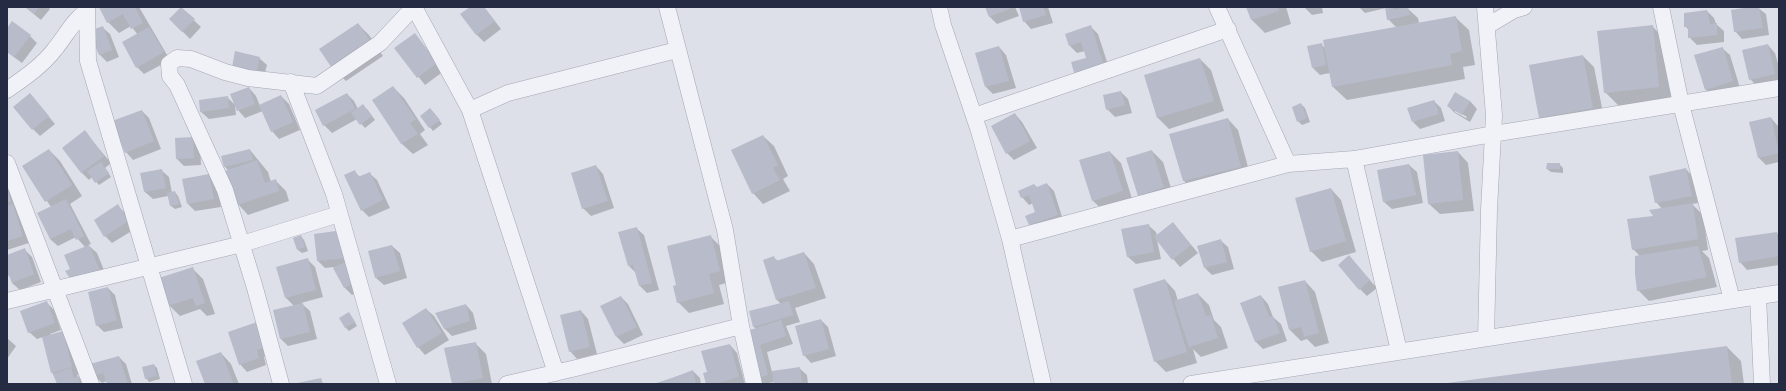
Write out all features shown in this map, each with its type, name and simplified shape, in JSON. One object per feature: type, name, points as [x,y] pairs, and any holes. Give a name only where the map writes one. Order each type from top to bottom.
[{"type":"street","points":[[281,384],[242,244],[225,190],[178,85],[170,76],[169,64],[176,58],[191,59],[225,72],[248,78],[317,86],[380,43],[414,7],[470,110],[556,373]]},
{"type":"street","points":[[667,7],[725,230],[741,326],[754,384]]},
{"type":"street","points":[[939,7],[943,25],[974,116],[1010,239],[1043,384]]},
{"type":"street","points":[[1217,7],[1288,164]]},
{"type":"street","points":[[1486,12],[1489,25],[1514,10],[1524,7]]},
{"type":"street","points":[[1661,7],[1681,104],[1732,300]]},
{"type":"street","points":[[7,90],[35,70],[55,50],[76,19],[87,9]]},
{"type":"street","points":[[87,9],[88,60],[184,384]]},
{"type":"street","points":[[1486,12],[1494,115],[1486,338]]},
{"type":"street","points":[[974,116],[1228,29]]},
{"type":"street","points":[[470,110],[508,93],[677,50]]},
{"type":"street","points":[[291,82],[334,194],[388,384]]},
{"type":"street","points":[[1010,239],[1288,164],[1354,160],[1493,134],[1779,88]]},
{"type":"street","points":[[1354,160],[1400,351]]},
{"type":"street","points":[[7,164],[91,384]]},
{"type":"street","points":[[7,301],[242,244],[339,214]]},
{"type":"street","points":[[1191,384],[1240,380],[1400,351],[1779,292]]},
{"type":"street","points":[[1758,296],[1762,384]]},
{"type":"street","points":[[507,384],[741,326]]},
{"type":"building","points":[[25,7],[39,7],[34,14]]},
{"type":"building","points":[[99,7],[135,7],[143,23],[131,29],[123,14],[107,23]]},
{"type":"building","points":[[181,7],[195,19],[182,32],[169,19]]},
{"type":"building","points":[[470,7],[484,7],[495,21],[476,35],[460,14]]},
{"type":"building","points":[[985,7],[1012,7],[1012,8],[989,17]]},
{"type":"building","points":[[1019,7],[1043,7],[1046,15],[1023,22]]},
{"type":"building","points":[[1246,7],[1277,7],[1279,11],[1251,20]]},
{"type":"building","points":[[1385,7],[1393,7],[1394,10],[1408,7],[1410,15],[1387,20]]},
{"type":"building","points":[[1759,7],[1763,28],[1734,32],[1731,10]]},
{"type":"building","points":[[1707,10],[1710,24],[1717,23],[1717,35],[1688,38],[1688,27],[1684,27],[1684,13]]},
{"type":"building","points":[[1456,16],[1462,51],[1450,54],[1452,65],[1332,87],[1323,40]]},
{"type":"building","points":[[12,21],[31,35],[14,57],[7,51],[7,28]]},
{"type":"building","points":[[358,23],[373,45],[334,71],[319,49]]},
{"type":"building","points":[[1091,25],[1104,66],[1075,76],[1071,62],[1086,58],[1081,42],[1069,46],[1065,34]]},
{"type":"building","points":[[1653,25],[1659,87],[1604,93],[1597,31]]},
{"type":"building","points":[[103,26],[112,50],[99,55],[89,31]]},
{"type":"building","points":[[149,27],[164,52],[136,68],[122,42]]},
{"type":"building","points":[[415,33],[437,63],[417,78],[394,48]]},
{"type":"building","points":[[1322,43],[1326,65],[1312,68],[1307,46]]},
{"type":"building","points":[[1768,44],[1775,74],[1749,80],[1742,50]]},
{"type":"building","points":[[999,46],[1009,81],[985,87],[975,53]]},
{"type":"building","points":[[1723,47],[1733,81],[1705,90],[1694,55]]},
{"type":"building","points":[[235,51],[260,57],[256,73],[232,67]]},
{"type":"building","points":[[1583,55],[1593,108],[1539,118],[1529,65]]},
{"type":"building","points":[[1200,58],[1214,101],[1157,118],[1144,75]]},
{"type":"building","points":[[393,86],[416,119],[410,123],[418,134],[401,144],[372,100]]},
{"type":"building","points":[[249,87],[255,104],[237,111],[230,94]]},
{"type":"building","points":[[1121,91],[1125,105],[1106,110],[1103,95]]},
{"type":"building","points":[[1455,92],[1470,101],[1462,115],[1447,106]]},
{"type":"building","points":[[30,93],[49,116],[32,130],[13,107]]},
{"type":"building","points":[[347,93],[355,109],[323,126],[315,110]]},
{"type":"building","points":[[281,95],[293,122],[271,132],[259,105]]},
{"type":"building","points":[[228,96],[229,108],[200,112],[199,100]]},
{"type":"building","points":[[1434,100],[1439,114],[1412,122],[1407,108]]},
{"type":"building","points":[[1301,103],[1307,118],[1297,122],[1292,107]]},
{"type":"building","points":[[363,104],[372,116],[360,125],[351,113]]},
{"type":"building","points":[[430,108],[440,120],[429,128],[420,116]]},
{"type":"building","points":[[142,110],[154,141],[125,153],[112,121]]},
{"type":"building","points":[[1015,113],[1030,141],[1006,154],[991,126]]},
{"type":"building","points":[[1771,117],[1779,153],[1758,158],[1749,122]]},
{"type":"building","points":[[1228,118],[1241,167],[1183,181],[1169,134]]},
{"type":"building","points":[[85,130],[104,156],[81,173],[62,148]]},
{"type":"building","points":[[763,135],[778,165],[773,168],[780,180],[752,194],[731,150]]},
{"type":"building","points":[[193,137],[194,158],[176,159],[175,138]]},
{"type":"building","points":[[49,149],[72,185],[45,202],[22,166]]},
{"type":"building","points":[[250,149],[253,160],[224,167],[221,156]]},
{"type":"building","points":[[1152,150],[1164,187],[1138,196],[1126,158]]},
{"type":"building","points":[[1110,151],[1123,191],[1092,201],[1079,160]]},
{"type":"building","points":[[1458,151],[1463,200],[1428,204],[1423,155]]},
{"type":"building","points":[[257,160],[265,183],[276,179],[279,191],[237,205],[225,171]]},
{"type":"building","points":[[101,162],[109,173],[95,183],[87,171]]},
{"type":"building","points":[[1547,163],[1560,163],[1560,169],[1546,169]]},
{"type":"building","points":[[1409,164],[1416,195],[1383,202],[1377,170]]},
{"type":"building","points":[[596,165],[608,201],[582,209],[571,173]]},
{"type":"building","points":[[1686,168],[1692,196],[1655,203],[1649,176]]},
{"type":"building","points":[[162,169],[166,188],[144,192],[140,173]]},
{"type":"building","points":[[355,170],[358,177],[370,172],[383,200],[361,211],[344,175]]},
{"type":"building","points":[[209,174],[214,199],[187,204],[182,179]]},
{"type":"building","points":[[1047,183],[1058,215],[1029,225],[1025,216],[1035,212],[1029,195],[1021,198],[1018,191],[1034,184],[1037,187]]},
{"type":"building","points":[[7,188],[11,201],[7,203]]},
{"type":"building","points":[[1331,188],[1346,241],[1310,252],[1295,198]]},
{"type":"building","points":[[175,191],[179,204],[170,206],[167,193]]},
{"type":"building","points":[[66,199],[84,236],[76,240],[71,229],[50,239],[37,213]]},
{"type":"building","points":[[1693,203],[1698,239],[1632,250],[1627,219],[1653,216],[1649,210]]},
{"type":"building","points":[[13,204],[23,236],[7,241],[7,206]]},
{"type":"building","points":[[118,204],[128,221],[104,237],[94,220]]},
{"type":"building","points":[[1173,222],[1191,245],[1172,260],[1154,237]]},
{"type":"building","points":[[1149,224],[1154,252],[1127,257],[1121,229]]},
{"type":"building","points":[[637,227],[652,283],[639,286],[633,265],[628,266],[618,232]]},
{"type":"building","points":[[343,230],[347,258],[317,261],[314,234]]},
{"type":"building","points":[[1777,232],[1779,256],[1739,263],[1735,238]]},
{"type":"building","points":[[301,235],[305,247],[297,250],[293,238]]},
{"type":"building","points":[[711,235],[720,271],[709,274],[714,293],[677,303],[673,286],[676,285],[667,246]]},
{"type":"building","points":[[1221,239],[1227,262],[1204,268],[1197,246]]},
{"type":"building","points":[[89,245],[101,273],[73,283],[65,271],[70,269],[64,255]]},
{"type":"building","points":[[392,245],[400,271],[375,278],[368,251]]},
{"type":"building","points":[[1698,246],[1707,277],[1637,291],[1635,256]]},
{"type":"building","points":[[25,248],[34,274],[12,283],[7,271],[7,255]]},
{"type":"building","points":[[804,252],[816,288],[776,300],[763,260],[774,256],[776,261]]},
{"type":"building","points":[[1349,255],[1370,280],[1359,290],[1338,265]]},
{"type":"building","points":[[308,258],[316,290],[285,298],[276,267]]},
{"type":"building","points":[[345,262],[356,282],[344,288],[333,268]]},
{"type":"building","points":[[193,267],[205,303],[196,306],[193,298],[168,306],[159,278]]},
{"type":"building","points":[[1165,279],[1187,352],[1154,362],[1133,289]]},
{"type":"building","points":[[1305,280],[1319,333],[1304,337],[1301,327],[1289,330],[1278,287]]},
{"type":"building","points":[[108,287],[117,320],[96,326],[88,292]]},
{"type":"building","points":[[1198,293],[1206,316],[1211,315],[1218,338],[1189,347],[1174,301]]},
{"type":"building","points":[[1261,295],[1269,317],[1273,316],[1280,333],[1255,342],[1240,303]]},
{"type":"building","points":[[621,296],[637,327],[616,337],[600,306]]},
{"type":"building","points":[[47,301],[55,323],[28,333],[20,311]]},
{"type":"building","points":[[789,301],[793,315],[753,327],[749,311]]},
{"type":"building","points":[[303,303],[310,332],[280,339],[273,310]]},
{"type":"building","points":[[466,304],[470,321],[444,329],[435,313]]},
{"type":"building","points":[[426,308],[442,333],[417,348],[402,323]]},
{"type":"building","points":[[581,310],[590,347],[569,352],[560,315]]},
{"type":"building","points":[[349,312],[355,322],[345,328],[339,318]]},
{"type":"building","points":[[821,319],[829,349],[803,356],[795,326]]},
{"type":"building","points":[[781,320],[786,336],[760,345],[768,375],[756,378],[744,332]]},
{"type":"building","points":[[257,322],[265,347],[257,350],[259,358],[239,365],[228,332]]},
{"type":"building","points":[[63,331],[72,367],[51,373],[42,337]]},
{"type":"building","points":[[476,342],[483,378],[452,384],[444,348]]},
{"type":"building","points":[[730,344],[739,377],[714,384],[706,384],[703,373],[707,372],[701,351]]},
{"type":"building","points":[[1727,346],[1732,384],[1447,384],[1447,383]]},
{"type":"building","points":[[221,352],[234,384],[205,384],[196,361]]},
{"type":"building","points":[[119,356],[128,384],[107,384],[103,373],[94,376],[90,364]]},
{"type":"building","points":[[154,364],[157,376],[145,379],[142,367]]},
{"type":"building","points":[[800,367],[802,382],[774,384],[772,371]]},
{"type":"building","points":[[71,368],[74,378],[78,376],[80,384],[57,384],[53,374]]},
{"type":"building","points":[[693,370],[696,384],[653,384],[667,380]]},
{"type":"building","points":[[321,378],[323,384],[297,384],[297,383]]}]
